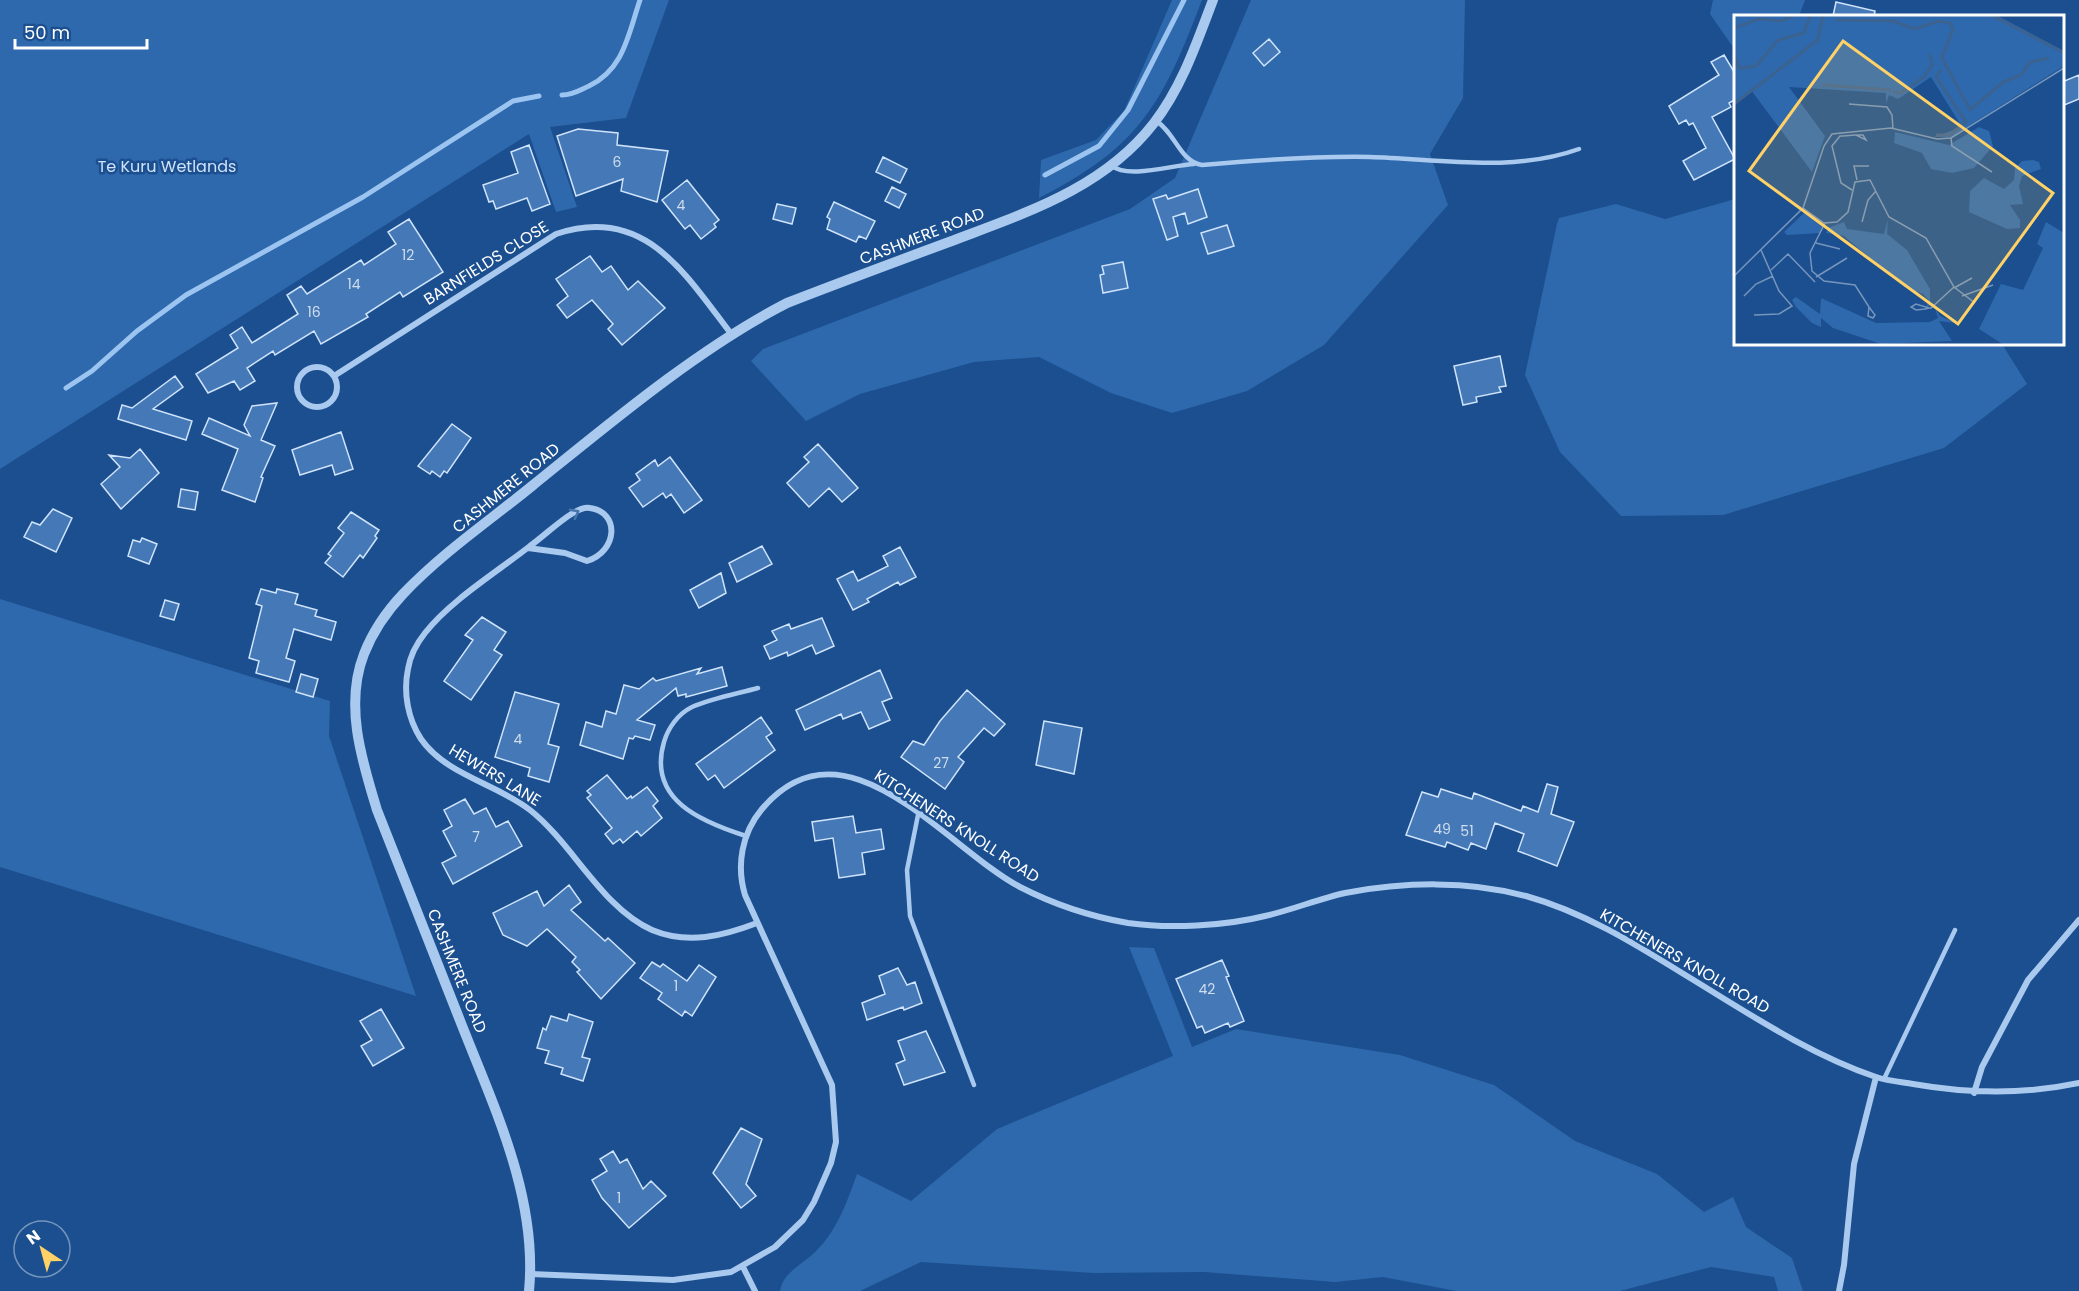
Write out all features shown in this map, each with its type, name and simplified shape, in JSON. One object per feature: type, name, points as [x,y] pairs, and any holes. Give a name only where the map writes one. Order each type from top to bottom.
[{"type":"street","name":"CASHMERE ROAD","points":[[529,1291],[531,1274],[523,1207],[504,1132],[381,821],[364,770],[357,730],[358,674],[373,635],[383,618],[432,567],[598,433],[732,335],[787,303],[1028,212],[1069,194],[1112,166],[1156,122],[1185,70],[1213,0]]},
{"type":"street","name":"BARNFIELDS CLOSE","points":[[334,376],[556,234],[593,226],[632,233],[664,251],[732,335]]},
{"type":"street","points":[[318,366],[334,376],[337,389],[330,401],[318,407],[311,406],[300,399],[296,386],[300,374],[305,370],[318,366]]},
{"type":"street","name":"HEWERS LANE","points":[[528,548],[557,552],[587,561],[605,552],[612,536],[610,526],[600,512],[590,508],[581,509],[528,548],[441,616],[425,633],[414,651],[408,669],[408,706],[421,738],[447,764],[503,792],[545,822],[613,900],[633,919],[652,930],[671,935],[710,938],[728,934],[758,922]]},
{"type":"street","name":"KITCHENERS KNOLL ROAD","points":[[531,1274],[673,1280],[718,1275],[743,1267],[775,1247],[803,1221],[824,1183],[836,1142],[835,1106],[826,1066],[758,922],[740,879],[740,864],[746,836],[756,817],[780,792],[796,782],[831,773],[845,774],[874,785],[1018,886],[1055,903],[1128,923],[1183,926],[1261,917],[1343,894],[1409,885],[1464,885],[1524,896],[1575,914],[1620,935],[1796,1042],[1876,1077],[1974,1093],[2045,1090],[2079,1083]]},
{"type":"street","points":[[1974,1093],[1982,1067],[2028,980],[2079,920]]},
{"type":"street","points":[[1839,1291],[1844,1265],[1854,1164],[1876,1077]]},
{"type":"street","points":[[743,1267],[755,1291]]},
{"type":"lane","points":[[1156,122],[1169,130],[1182,152],[1195,164]]},
{"type":"lane","points":[[1112,166],[1129,172],[1195,164],[1315,156],[1506,163],[1553,157],[1579,149]]},
{"type":"lane","points":[[746,836],[710,825],[682,806],[670,793],[663,777],[660,759],[668,731],[677,718],[691,708],[758,688]]},
{"type":"lane","points":[[918,815],[907,870],[910,916],[974,1085]]},
{"type":"lane","points":[[1884,1079],[1955,930]]},
{"type":"green space","name":"Te Kuru Wetlands","points":[[0,0],[669,0],[626,118],[550,127],[577,207],[556,212],[529,134],[0,469]]},
{"type":"green space","points":[[1172,0],[1202,0],[1174,67],[1144,118],[1125,140],[1102,160],[1039,198],[1041,160],[1096,140],[1124,111]]},
{"type":"green space","points":[[1251,0],[1465,0],[1463,98],[1430,154],[1448,205],[1324,345],[1247,391],[1172,413],[1111,393],[1039,357],[974,362],[860,394],[806,421],[751,361],[763,349],[1130,209],[1175,178]]},
{"type":"green space","points":[[1713,0],[1805,0],[1799,15],[1734,15],[1734,49],[1710,14]]},
{"type":"green space","points":[[1734,199],[1734,345],[2003,345],[2027,384],[1944,448],[1723,515],[1621,516],[1560,452],[1525,375],[1559,218],[1616,204],[1665,219]]},
{"type":"green space","points":[[0,599],[330,701],[329,736],[416,996],[0,867]]},
{"type":"green space","points":[[1129,947],[1154,948],[1192,1047],[1236,1029],[1400,1055],[1494,1085],[1575,1141],[1657,1174],[1704,1212],[1733,1197],[1746,1227],[1792,1258],[1803,1291],[1778,1291],[1774,1277],[1711,1267],[1620,1291],[1456,1291],[1383,1277],[1335,1282],[1204,1272],[1093,1273],[921,1262],[860,1291],[780,1291],[790,1273],[814,1253],[832,1232],[857,1174],[911,1201],[997,1129],[1173,1056]]},
{"type":"building","points":[[1836,2],[1875,11],[1874,15],[1833,15]]},
{"type":"building","points":[[1269,39],[1280,52],[1264,66],[1253,53]]},
{"type":"building","points":[[1724,55],[1734,72],[1734,100],[1729,103],[1731,107],[1712,117],[1734,160],[1694,180],[1683,161],[1706,148],[1693,123],[1689,125],[1686,120],[1679,124],[1669,106],[1719,75],[1711,62]]},
{"type":"building","points":[[2079,75],[2079,99],[2064,105],[2064,81]]},
{"type":"building","points":[[578,129],[618,133],[617,145],[668,151],[657,202],[621,191],[623,179],[576,196],[557,136]]},
{"type":"building","points":[[529,145],[550,204],[532,211],[527,198],[496,209],[493,201],[489,202],[483,185],[518,173],[511,152]]},
{"type":"building","points":[[883,157],[907,169],[900,183],[876,172]]},
{"type":"building","points":[[687,180],[719,220],[714,224],[716,227],[701,239],[690,225],[685,229],[662,200]]},
{"type":"building","points":[[892,187],[906,194],[899,208],[885,201]]},
{"type":"building","points":[[1198,189],[1207,217],[1188,224],[1185,213],[1173,217],[1178,236],[1167,240],[1153,199],[1166,195],[1168,199]]},
{"type":"building","points":[[834,202],[875,221],[866,239],[859,236],[856,242],[827,229],[830,219],[827,217]]},
{"type":"building","points":[[777,204],[796,208],[792,224],[773,219]]},
{"type":"building","points":[[409,219],[443,272],[403,297],[400,292],[366,314],[368,317],[321,344],[314,331],[275,355],[273,351],[247,368],[255,381],[240,390],[234,381],[208,393],[196,374],[238,348],[230,335],[242,327],[252,343],[298,314],[287,295],[301,286],[307,294],[361,260],[364,265],[396,244],[388,232]]},
{"type":"building","points":[[1227,225],[1234,246],[1208,254],[1201,233]]},
{"type":"building","points":[[590,256],[602,272],[611,266],[628,290],[638,281],[665,308],[622,345],[608,329],[613,324],[592,300],[567,318],[557,305],[568,296],[556,279]]},
{"type":"building","points":[[1123,262],[1128,288],[1103,293],[1100,275],[1104,274],[1102,266]]},
{"type":"building","points":[[1500,356],[1506,386],[1499,387],[1501,392],[1476,397],[1477,402],[1463,405],[1454,366]]},
{"type":"building","points":[[175,376],[183,387],[153,409],[192,421],[186,440],[118,419],[122,405],[132,408]]},
{"type":"building","points":[[277,403],[261,440],[275,446],[261,477],[263,478],[255,502],[222,490],[238,449],[202,434],[209,418],[250,436],[244,425],[252,406]]},
{"type":"building","points":[[452,424],[471,438],[447,473],[444,471],[440,477],[432,471],[430,474],[418,466]]},
{"type":"building","points":[[341,432],[353,469],[335,475],[332,465],[300,475],[292,450]]},
{"type":"building","points":[[818,444],[858,488],[842,502],[829,488],[809,507],[787,483],[809,462],[804,457]]},
{"type":"building","points":[[140,449],[159,473],[121,509],[101,484],[120,467],[109,455],[130,458]]},
{"type":"building","points":[[670,457],[702,500],[684,513],[671,494],[666,498],[663,493],[643,507],[629,488],[640,480],[636,474],[655,460],[658,466]]},
{"type":"building","points":[[181,489],[198,492],[195,510],[178,507]]},
{"type":"building","points":[[53,509],[72,518],[56,552],[24,537],[32,522],[40,525]]},
{"type":"building","points":[[351,512],[379,530],[375,536],[377,538],[363,558],[360,555],[343,577],[325,563],[331,556],[328,554],[344,533],[338,528]]},
{"type":"building","points":[[142,538],[157,544],[149,564],[128,556],[133,540],[140,542]]},
{"type":"building","points":[[762,546],[772,564],[737,582],[729,563]]},
{"type":"building","points":[[900,547],[916,577],[900,585],[898,582],[867,599],[869,602],[853,610],[837,579],[853,571],[858,581],[888,566],[883,556]]},
{"type":"building","points":[[721,573],[726,593],[699,608],[690,590]]},
{"type":"building","points":[[261,589],[276,593],[277,589],[298,594],[295,604],[317,610],[315,616],[336,622],[331,640],[294,629],[286,658],[295,661],[289,682],[256,673],[259,661],[249,658],[262,606],[256,604]]},
{"type":"building","points":[[165,600],[179,604],[174,620],[160,616]]},
{"type":"building","points":[[482,617],[506,632],[494,650],[502,655],[471,700],[444,681],[473,640],[465,635]]},
{"type":"building","points":[[822,618],[834,646],[816,654],[812,645],[788,656],[787,652],[770,659],[764,646],[777,640],[772,631],[789,624],[791,629]]},
{"type":"building","points":[[722,667],[727,686],[686,697],[686,694],[678,696],[676,688],[637,720],[655,725],[650,740],[635,736],[633,739],[629,738],[623,759],[580,745],[586,722],[602,727],[606,711],[616,714],[624,685],[639,689],[653,678],[656,681],[701,668],[697,674]]},
{"type":"building","points":[[880,670],[892,698],[882,702],[890,720],[869,729],[861,712],[843,719],[841,714],[805,730],[796,710]]},
{"type":"building","points":[[301,674],[318,679],[313,697],[296,692]]},
{"type":"building","points":[[967,690],[1005,724],[994,736],[984,728],[958,757],[964,762],[945,789],[901,757],[913,741],[924,745],[940,721]]},
{"type":"building","points":[[515,692],[559,704],[548,744],[559,747],[549,782],[528,776],[530,768],[495,757]]},
{"type":"building","points":[[761,717],[772,733],[766,737],[775,750],[724,788],[715,775],[708,780],[696,764]]},
{"type":"building","points":[[1044,721],[1082,728],[1074,774],[1036,765]]},
{"type":"building","points":[[607,775],[627,799],[647,787],[658,801],[653,806],[662,818],[641,836],[637,831],[623,843],[620,839],[613,844],[605,834],[612,828],[587,798],[591,795],[587,791]]},
{"type":"building","points":[[1547,784],[1558,787],[1551,814],[1574,822],[1557,866],[1518,851],[1524,834],[1495,823],[1486,849],[1471,843],[1468,850],[1447,842],[1445,847],[1406,835],[1422,792],[1438,797],[1441,789],[1472,799],[1474,793],[1521,811],[1523,806],[1538,812]]},
{"type":"building","points":[[465,799],[474,814],[486,808],[496,827],[508,821],[522,846],[453,884],[442,863],[456,856],[443,831],[452,826],[444,810]]},
{"type":"building","points":[[853,816],[856,833],[881,829],[884,849],[862,853],[865,874],[839,878],[833,838],[815,841],[812,822]]},
{"type":"building","points":[[569,885],[581,902],[571,910],[605,941],[608,938],[635,963],[601,999],[577,972],[580,970],[572,962],[576,957],[547,929],[527,946],[503,935],[493,913],[537,891],[544,906]]},
{"type":"building","points":[[1222,960],[1229,976],[1226,977],[1244,1021],[1230,1027],[1228,1023],[1205,1033],[1202,1026],[1197,1028],[1176,979]]},
{"type":"building","points":[[652,962],[660,967],[663,964],[687,981],[699,965],[716,977],[692,1016],[685,1011],[682,1016],[658,999],[662,993],[640,978]]},
{"type":"building","points":[[898,968],[907,985],[915,982],[922,1003],[867,1020],[862,1003],[885,994],[879,976]]},
{"type":"building","points":[[381,1009],[404,1048],[373,1066],[361,1046],[372,1040],[360,1021]]},
{"type":"building","points":[[569,1014],[593,1022],[582,1057],[590,1059],[583,1081],[561,1074],[563,1068],[545,1063],[549,1051],[537,1048],[543,1028],[546,1030],[551,1016],[567,1021]]},
{"type":"building","points":[[926,1031],[945,1072],[904,1085],[896,1064],[905,1060],[898,1041]]},
{"type":"building","points":[[741,1128],[762,1139],[746,1184],[756,1196],[741,1208],[713,1173]]},
{"type":"building","points":[[613,1151],[620,1163],[627,1159],[643,1189],[651,1181],[666,1196],[629,1228],[602,1198],[592,1180],[607,1171],[600,1159]]},
{"type":"waterway","points":[[562,95],[589,86],[610,70],[623,50],[640,0]]},
{"type":"waterway","points":[[1045,175],[1099,146],[1128,110],[1184,0]]},
{"type":"waterway","points":[[66,388],[92,371],[137,331],[186,295],[363,197],[513,101],[539,96]]}]
